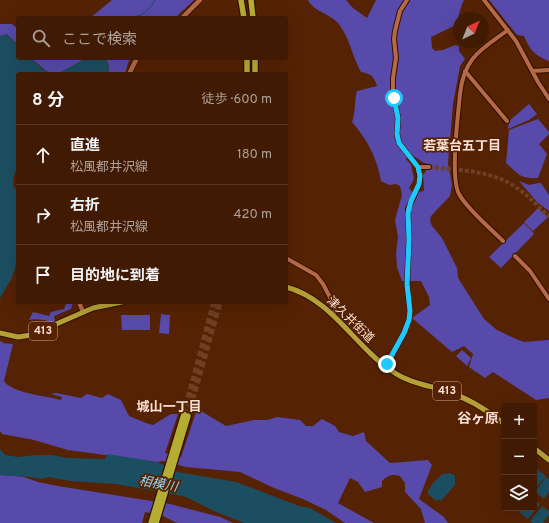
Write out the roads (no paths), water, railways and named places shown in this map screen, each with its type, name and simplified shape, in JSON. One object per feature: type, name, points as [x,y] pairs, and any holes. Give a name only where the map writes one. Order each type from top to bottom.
[{"type":"highway","points":[[241,0],[244,16]]},
{"type":"highway","points":[[251,0],[253,16]]},
{"type":"highway","points":[[247,60],[247,72]]},
{"type":"highway","points":[[254,60],[255,72]]},
{"type":"highway","name":"津久井街道","points":[[288,288],[310,297],[332,315],[368,351],[392,372],[408,380],[444,390],[464,398],[501,422]]},
{"type":"highway","name":"413","points":[[0,333],[18,337],[31,336],[83,312],[112,304]]},
{"type":"highway","points":[[151,523],[186,415],[156,523]]},
{"type":"highway","points":[[537,450],[549,460]]},
{"type":"main road","points":[[184,16],[200,0]]},
{"type":"main road","points":[[130,72],[136,60]]},
{"type":"main road","points":[[80,304],[83,312]]},
{"type":"street","points":[[386,367],[404,333],[409,320],[410,311],[407,284],[409,240],[408,213],[411,201],[419,184],[420,176],[418,167],[399,143],[397,134],[398,118],[392,83],[396,58],[394,39],[395,31],[400,11],[407,0]]},
{"type":"street","points":[[484,0],[508,30],[522,51],[549,99]]},
{"type":"street","points":[[504,241],[465,203],[458,193],[454,175],[461,81],[470,61],[476,54],[508,30]]},
{"type":"street","points":[[532,71],[549,70]]},
{"type":"street","points":[[465,71],[507,121]]},
{"type":"street","points":[[418,167],[430,167]]},
{"type":"street","points":[[515,256],[530,271],[549,299]]},
{"type":"street","points":[[288,259],[316,275],[323,284],[335,308],[332,315]]},
{"type":"water","points":[[7,34],[16,43],[16,60],[33,60],[41,68],[49,72],[16,72],[16,170],[13,186],[16,190],[16,261],[12,278],[0,298],[0,36]]},
{"type":"water","points":[[83,60],[106,60],[109,66],[108,72],[61,72]]},
{"type":"water","name":"相模川","points":[[0,449],[5,455],[18,457],[51,455],[68,458],[105,459],[107,454],[157,462],[178,472],[236,482],[299,506],[310,508],[336,523],[244,523],[214,511],[186,497],[151,490],[115,484],[70,481],[49,477],[41,479],[0,475]]},
{"type":"water","points":[[537,469],[546,476],[537,487]]},
{"type":"water","points":[[451,473],[455,476],[455,485],[441,501],[438,499],[436,501],[427,493],[433,483],[442,474]]},
{"type":"water","points":[[546,477],[549,479],[549,492],[544,499],[537,494],[537,489]]},
{"type":"water","points":[[542,506],[549,511],[549,515],[543,523],[533,523],[530,521]]},
{"type":"water","points":[[520,511],[534,511],[528,519],[519,512]]},
{"type":"waterway","points":[[139,16],[146,12],[155,0]]},
{"type":"tunnel","points":[[429,167],[472,171],[502,179],[522,191],[549,217]]},
{"type":"tunnel","points":[[184,414],[213,304]]},
{"type":"tunnel","points":[[188,416],[219,304]]},
{"type":"district","name":"若葉台五丁目","points":[[462,147]]},
{"type":"district","name":"城山一丁目","points":[[169,408]]},
{"type":"district","name":"谷ヶ原","points":[[478,419]]}]
